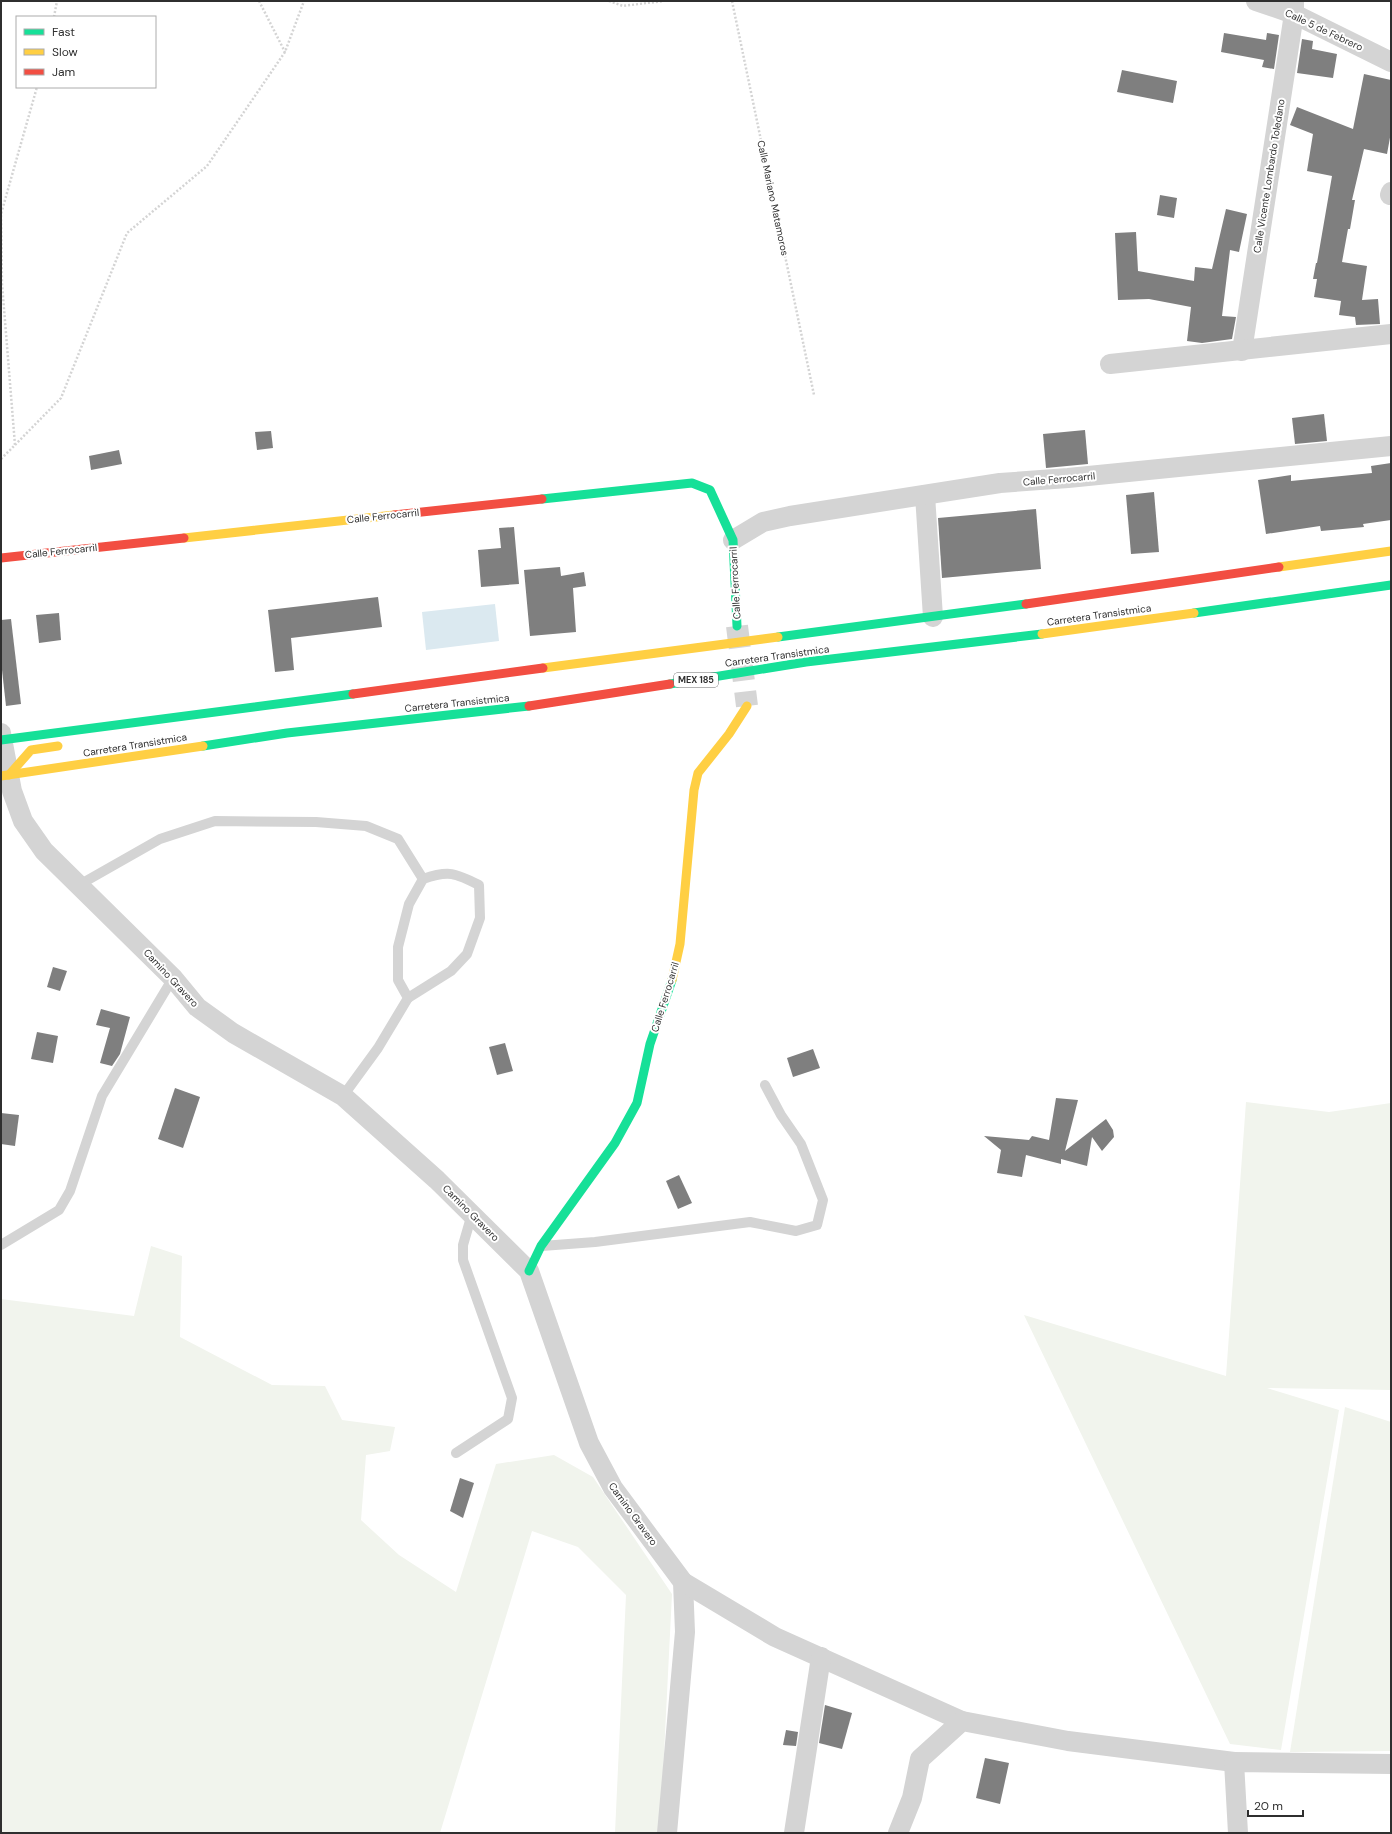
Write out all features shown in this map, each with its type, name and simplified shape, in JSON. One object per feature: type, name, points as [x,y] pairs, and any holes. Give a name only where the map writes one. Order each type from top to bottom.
[{"type":"main road","name":"Calle Ferrocarril","points":[[1,558],[692,483],[710,490],[733,540],[737,626]]},
{"type":"main road","name":"Carretera Transistmica","points":[[1,738],[169,719],[933,617],[1391,551]]},
{"type":"main road","name":"Carretera Transistmica","points":[[6,786],[287,733],[519,708],[806,662],[1096,627],[1391,585]]},
{"type":"main road","name":"Calle Ferrocarril","points":[[530,1271],[541,1246],[615,1143],[637,1103],[650,1044],[671,982],[680,944],[694,790],[698,773],[729,734],[747,706]]},
{"type":"main road","points":[[147,731],[154,729],[169,719]]},
{"type":"main road","points":[[6,786],[31,750],[70,744]]},
{"type":"street","name":"Calle 5 de Febrero","points":[[1256,1],[1294,8],[1391,62]]},
{"type":"street","name":"Calle Vicente Lombardo Toledano","points":[[1242,351],[1294,8]]},
{"type":"street","points":[[1110,364],[1391,334]]},
{"type":"street","name":"Calle Ferrocarril","points":[[733,540],[763,522],[790,516],[1000,483],[1068,478],[1391,446]]},
{"type":"street","points":[[925,495],[933,617]]},
{"type":"street","name":"Camino Gravero","points":[[1,738],[6,786],[23,821],[44,851],[173,978],[197,1007],[232,1033],[343,1096],[437,1180],[530,1271],[589,1443],[613,1488],[683,1582]]},
{"type":"street","points":[[683,1582],[775,1637],[962,1721],[1068,1741],[1234,1762],[1391,1764]]},
{"type":"street","points":[[667,1833],[686,1632],[683,1582]]},
{"type":"street","points":[[794,1833],[821,1657]]},
{"type":"street","points":[[898,1833],[912,1798],[920,1759],[962,1721]]},
{"type":"street","points":[[1234,1762],[1238,1833]]},
{"type":"lane","points":[[79,885],[160,839],[215,821],[316,822],[366,826],[398,839],[423,879]]},
{"type":"lane","points":[[343,1096],[378,1048],[408,998],[451,971],[467,954],[480,918],[479,885],[458,874],[440,873],[423,879],[409,904],[398,946],[398,980],[408,998]]},
{"type":"lane","points":[[1,1245],[59,1210],[70,1191],[102,1096],[173,978]]},
{"type":"lane","points":[[541,1246],[595,1242],[750,1222],[796,1231],[817,1225],[823,1200],[801,1144],[781,1115],[765,1085]]},
{"type":"lane","points":[[456,1453],[508,1419],[512,1398],[464,1260],[463,1245],[472,1214]]},
{"type":"path","points":[[54,16],[56,1]]},
{"type":"path","points":[[259,1],[285,52]]},
{"type":"path","points":[[1,460],[62,398],[94,314],[128,233],[207,166],[285,52],[304,1]]},
{"type":"path","points":[[609,1],[623,6],[663,1]]},
{"type":"path","name":"Calle Mariano Matamoros","points":[[732,1],[814,396]]},
{"type":"path","points":[[15,445],[2,284],[1,214],[37,88]]},
{"type":"shaded area","points":[[495,604],[499,641],[426,650],[422,612]]},
{"type":"shaded area","points":[[1246,1102],[1329,1112],[1391,1103],[1391,1390],[1267,1388],[1339,1410],[1281,1750],[1230,1744],[1024,1315],[1226,1376]]},
{"type":"shaded area","points":[[151,1246],[182,1256],[180,1337],[272,1385],[325,1386],[342,1420],[395,1427],[390,1451],[366,1455],[361,1520],[399,1555],[456,1592],[496,1464],[554,1455],[593,1477],[672,1594],[660,1833],[615,1833],[626,1595],[578,1547],[532,1531],[440,1833],[1,1833],[1,1299],[134,1316]]},
{"type":"shaded area","points":[[1345,1407],[1391,1422],[1391,1751],[1290,1752]]},
{"type":"building","points":[[1224,33],[1266,40],[1267,33],[1279,35],[1274,69],[1262,67],[1264,60],[1221,52]]},
{"type":"building","points":[[1302,39],[1313,41],[1312,49],[1337,54],[1333,78],[1297,73]]},
{"type":"building","points":[[1122,70],[1177,81],[1173,103],[1117,92]]},
{"type":"building","points":[[1364,74],[1391,80],[1391,132],[1387,154],[1364,149],[1352,200],[1355,200],[1342,262],[1367,266],[1362,300],[1378,299],[1380,324],[1356,325],[1355,317],[1339,315],[1341,301],[1314,297],[1317,279],[1313,279],[1332,176],[1307,171],[1313,134],[1290,125],[1297,107],[1353,129]]},
{"type":"building","points":[[1160,195],[1177,198],[1174,218],[1157,215]]},
{"type":"building","points":[[1226,209],[1247,214],[1239,252],[1230,250],[1222,316],[1236,317],[1232,339],[1202,343],[1187,341],[1191,307],[1149,299],[1118,300],[1115,233],[1136,232],[1138,271],[1194,281],[1195,267],[1212,269]]},
{"type":"building","points":[[1324,414],[1327,441],[1295,444],[1292,418]]},
{"type":"building","points":[[1085,430],[1088,464],[1046,468],[1043,434]]},
{"type":"building","points":[[271,431],[273,448],[257,450],[255,432]]},
{"type":"building","points":[[119,450],[122,464],[91,470],[89,456]]},
{"type":"building","points":[[1391,463],[1391,520],[1363,524],[1364,527],[1321,531],[1320,526],[1266,534],[1258,480],[1291,475],[1291,481],[1372,473],[1371,466]]},
{"type":"building","points":[[1154,492],[1159,552],[1131,554],[1126,495]]},
{"type":"building","points":[[1036,509],[1041,569],[942,578],[938,518]]},
{"type":"building","points":[[514,527],[519,584],[481,587],[478,550],[501,548],[499,528]]},
{"type":"building","points":[[560,567],[561,576],[584,572],[586,586],[573,588],[576,632],[530,636],[524,570]]},
{"type":"building","points":[[378,597],[382,627],[291,638],[294,670],[275,672],[268,610]]},
{"type":"building","points":[[59,613],[61,640],[39,643],[36,615]]},
{"type":"building","points":[[11,619],[21,704],[6,706],[1,661],[1,620]]},
{"type":"building","points":[[53,967],[67,971],[60,991],[47,987]]},
{"type":"building","points":[[101,1009],[130,1017],[120,1054],[112,1066],[100,1063],[110,1028],[96,1025]]},
{"type":"building","points":[[37,1032],[58,1036],[53,1063],[31,1059]]},
{"type":"building","points":[[505,1043],[513,1071],[497,1075],[489,1047]]},
{"type":"building","points":[[813,1049],[820,1068],[793,1077],[787,1058]]},
{"type":"building","points":[[175,1088],[200,1097],[183,1148],[158,1139]]},
{"type":"building","points":[[1056,1098],[1078,1100],[1065,1151],[1106,1119],[1113,1130],[1114,1137],[1102,1151],[1092,1137],[1087,1166],[1061,1159],[1061,1164],[1026,1155],[1022,1177],[997,1173],[1001,1150],[984,1136],[1029,1140],[1032,1136],[1049,1140]]},
{"type":"building","points":[[1,1113],[19,1115],[15,1146],[1,1144]]},
{"type":"building","points":[[679,1175],[692,1203],[678,1209],[666,1181]]},
{"type":"building","points":[[460,1478],[474,1483],[463,1518],[450,1511]]},
{"type":"building","points":[[825,1705],[852,1713],[842,1749],[819,1743]]},
{"type":"building","points":[[786,1730],[798,1732],[796,1746],[783,1745]]},
{"type":"building","points":[[985,1758],[1009,1763],[1000,1804],[976,1798]]},
{"type":"tunnel","points":[[737,626],[747,706]]},
{"type":"traffic: fast","points":[[542,499],[692,483],[710,490],[733,540],[737,626]]},
{"type":"traffic: fast","points":[[1194,613],[1391,585]]},
{"type":"traffic: fast","points":[[778,637],[1026,604]]},
{"type":"traffic: fast","points":[[670,684],[806,662],[1042,634]]},
{"type":"traffic: fast","points":[[1,740],[353,694]]},
{"type":"traffic: fast","points":[[203,746],[287,733],[529,706]]},
{"type":"traffic: fast","points":[[529,1271],[541,1246],[615,1143],[637,1103],[650,1044],[672,980]]},
{"type":"traffic: slow","points":[[184,538],[394,515]]},
{"type":"traffic: slow","points":[[1279,567],[1391,551]]},
{"type":"traffic: slow","points":[[1042,634],[1194,613]]},
{"type":"traffic: slow","points":[[543,668],[778,637]]},
{"type":"traffic: slow","points":[[672,980],[680,944],[694,790],[698,773],[729,734],[747,706]]},
{"type":"traffic: slow","points":[[9,775],[31,750],[58,746]]},
{"type":"traffic: slow","points":[[1,776],[203,746]]},
{"type":"traffic: jam","points":[[394,515],[542,499]]},
{"type":"traffic: jam","points":[[1,558],[184,538]]},
{"type":"traffic: jam","points":[[1026,604],[1279,567]]},
{"type":"traffic: jam","points":[[353,694],[543,668]]},
{"type":"traffic: jam","points":[[529,706],[670,684]]}]
